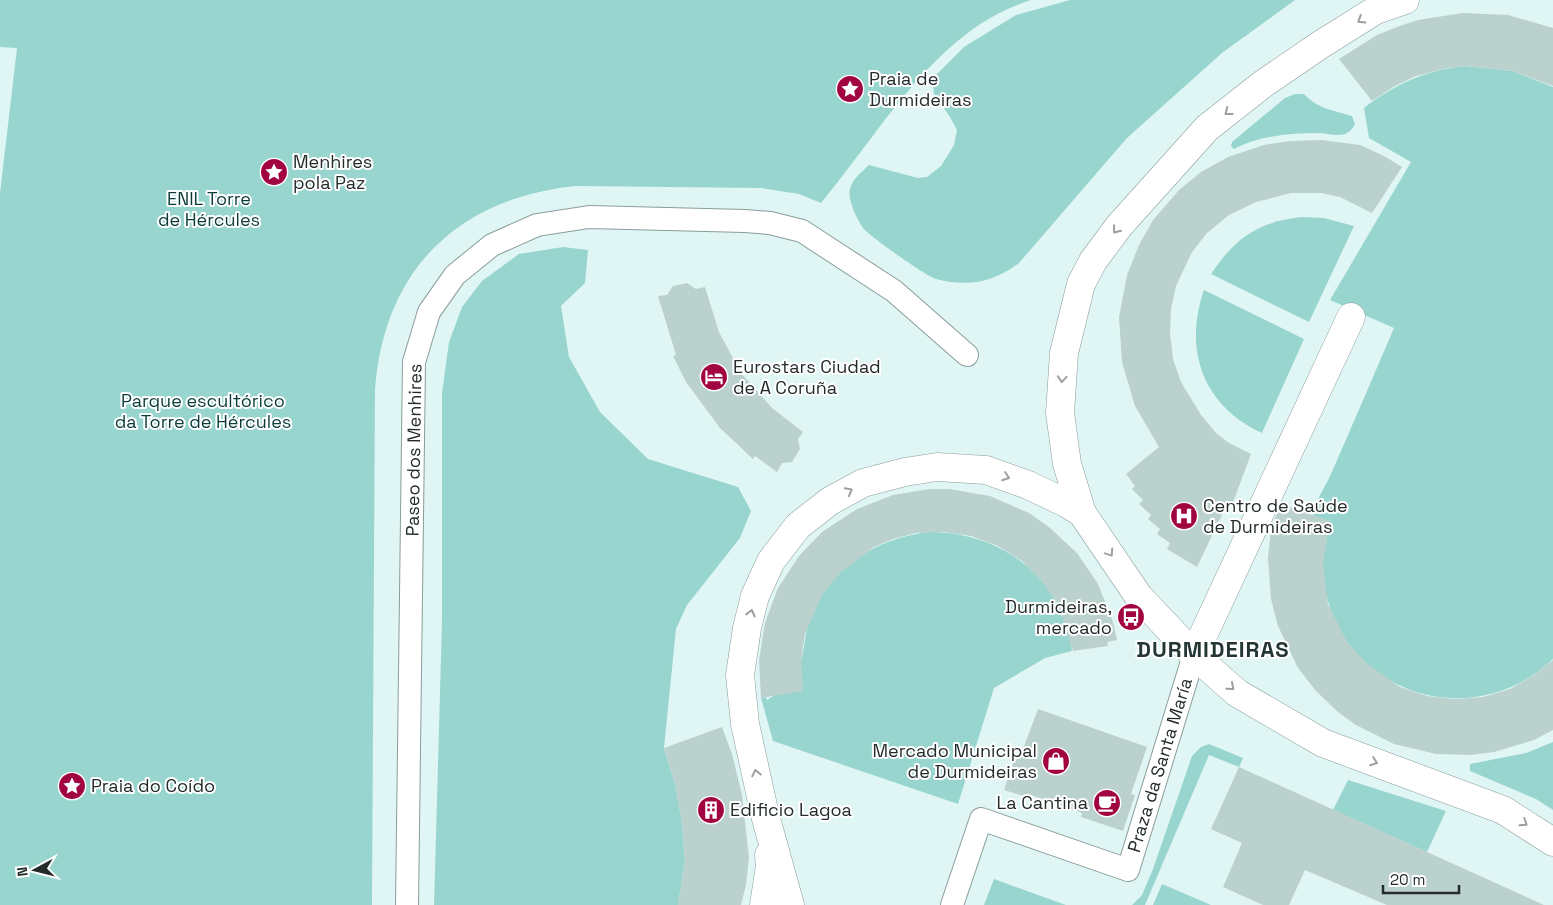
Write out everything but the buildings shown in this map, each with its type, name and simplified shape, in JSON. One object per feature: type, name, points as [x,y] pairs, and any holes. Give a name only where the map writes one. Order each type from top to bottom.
[{"type":"street","points":[[1405,0],[1376,10],[1320,45],[1263,84],[1207,128],[1119,226],[1093,261],[1081,284],[1064,353],[1060,413],[1067,464],[1082,513],[1139,597],[1194,655],[1237,693],[1323,743],[1503,810],[1553,842]]},
{"type":"street","name":"Paseo dos Menhires","points":[[407,905],[414,362],[429,312],[455,275],[492,245],[537,225],[589,218],[770,223],[802,231],[894,291],[967,355]]},
{"type":"street","points":[[1194,655],[1351,317]]},
{"type":"street","points":[[790,905],[765,815],[745,724],[740,675],[747,628],[755,596],[771,561],[798,526],[830,500],[863,483],[937,467],[986,470],[1028,485],[1066,503],[1082,513]]},
{"type":"street","name":"Praza da Santa María","points":[[952,905],[981,819],[1128,870],[1194,655]]},
{"type":"street","points":[[764,905],[770,866],[765,815]]},
{"type":"green space","name":"Parque escultórico da Torre de Hércules","points":[[0,0],[1031,0],[997,14],[966,34],[938,58],[889,115],[821,203],[799,194],[761,188],[576,186],[534,193],[496,206],[462,224],[434,248],[411,276],[393,309],[381,347],[375,390],[372,905],[0,905],[0,193],[17,48],[0,47]]},
{"type":"green space","points":[[1070,0],[1295,0],[1222,53],[1127,138],[1019,263],[999,275],[979,282],[958,283],[930,277],[875,239],[863,228],[851,203],[849,193],[851,185],[869,165],[918,178],[927,177],[941,166],[954,145],[957,130],[934,94],[932,79],[964,47],[1016,15]]},
{"type":"green space","points":[[1465,66],[1513,71],[1553,87],[1553,659],[1529,678],[1503,690],[1475,697],[1446,698],[1418,693],[1392,682],[1368,665],[1347,642],[1336,622],[1328,601],[1314,531],[1313,516],[1317,501],[1331,474],[1394,328],[1330,300],[1411,162],[1369,138],[1364,108],[1387,92],[1411,80],[1437,71]]},
{"type":"green space","points":[[1295,94],[1304,94],[1320,106],[1352,116],[1355,124],[1350,131],[1342,135],[1318,133],[1286,135],[1264,138],[1234,149],[1231,146],[1232,142],[1285,98]]},
{"type":"green space","points":[[1303,217],[1324,218],[1354,226],[1309,322],[1211,274],[1229,250],[1261,227],[1287,219]]},
{"type":"green space","points":[[563,247],[588,250],[585,283],[561,306],[569,357],[600,412],[648,459],[738,487],[751,511],[740,538],[687,605],[676,629],[664,748],[675,784],[682,822],[685,861],[678,905],[434,905],[442,621],[442,393],[449,342],[462,307],[482,281],[519,254]]},
{"type":"green space","points":[[1204,290],[1304,339],[1262,433],[1242,422],[1225,408],[1212,392],[1203,374],[1196,334],[1198,312]]},
{"type":"green space","points":[[929,532],[955,534],[980,540],[1004,550],[1024,564],[1042,581],[1056,601],[1066,625],[1072,651],[1045,658],[994,688],[958,804],[773,741],[761,698],[766,697],[767,700],[772,697],[782,689],[794,673],[801,659],[806,631],[817,602],[841,572],[856,559],[872,549],[909,535]]},
{"type":"green space","points":[[1553,742],[1553,810],[1536,799],[1470,771],[1470,764],[1526,753]]},
{"type":"green space","points":[[1209,744],[1243,758],[1239,767],[1209,755],[1145,905],[1132,905],[1142,895],[1153,869],[1192,756],[1201,747]]},
{"type":"green space","points":[[1348,780],[1446,811],[1427,852],[1333,810]]},
{"type":"green space","points":[[994,879],[1066,905],[984,905]]},
{"type":"green space","points":[[1162,884],[1211,905],[1153,905]]},
{"type":"place","name":"Praia de Durmideiras","points":[[850,89]]},
{"type":"place","name":"Menhires pola Paz","points":[[274,172]]},
{"type":"place","name":"Eurostars Ciudad de A Coruña","points":[[714,377]]},
{"type":"place","name":"Centro de Saúde de Durmideiras","points":[[1184,516]]},
{"type":"place","name":"Durmideiras, mercado","points":[[1131,617]]},
{"type":"place","name":"Mercado Municipal de Durmideiras","points":[[1056,761]]},
{"type":"place","name":"Praia do Coído","points":[[72,786]]},
{"type":"place","name":"La Cantina","points":[[1107,803]]},
{"type":"place","name":"Edificio Lagoa","points":[[711,810]]},
{"type":"district","name":"DURMIDEIRAS","points":[[1213,649]]},
{"type":"park label","name":"ENIL Torre de Hércules","points":[[209,209]]}]
